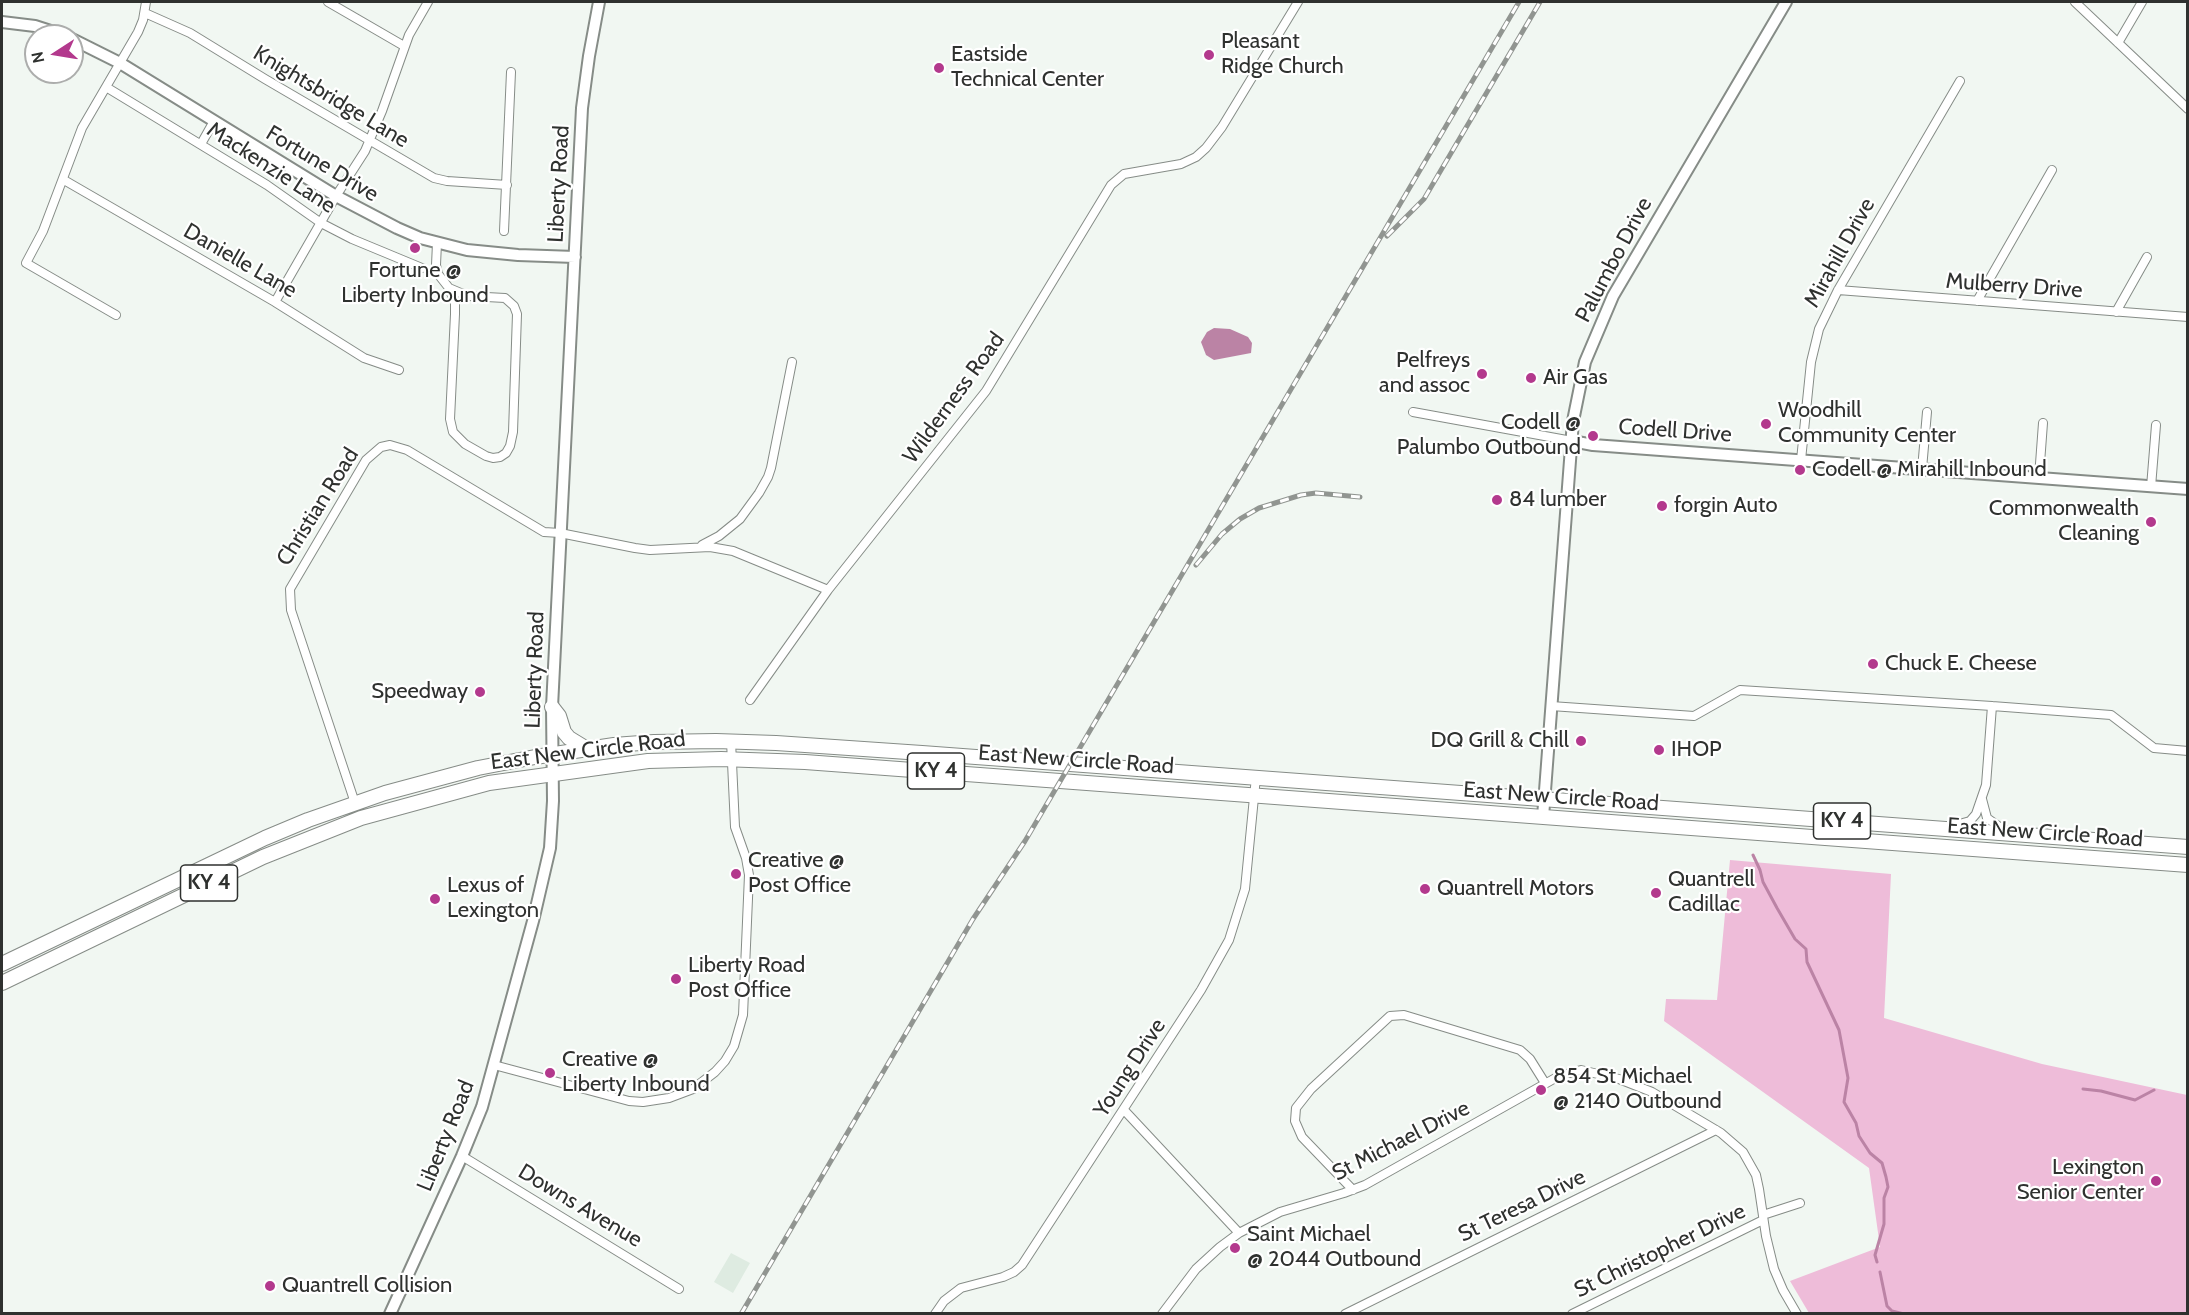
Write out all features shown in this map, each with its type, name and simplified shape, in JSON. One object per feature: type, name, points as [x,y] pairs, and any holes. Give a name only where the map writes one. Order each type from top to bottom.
[{"type":"highway","points":[[552,707],[559,716],[564,732],[586,749]]},
{"type":"highway","name":"East New Circle Road","points":[[2,964],[265,838],[349,805],[416,783],[478,768],[552,754],[654,742],[731,741],[901,751],[2187,847]]},
{"type":"highway","name":"East New Circle Road","points":[[2,983],[263,857],[361,818],[480,785],[648,761],[805,762],[2187,865]]},
{"type":"highway","points":[[349,805],[361,818]]},
{"type":"highway","points":[[174,900],[172,896],[178,887],[179,878]]},
{"type":"highway","points":[[107,932],[127,913],[126,907],[120,907]]},
{"type":"street","points":[[116,315],[26,263],[43,231],[82,128],[138,32],[145,13],[146,2]]},
{"type":"street","points":[[328,2],[404,46]]},
{"type":"street","points":[[275,302],[336,196],[356,168],[370,140],[404,46],[428,2]]},
{"type":"street","name":"Liberty Road","points":[[390,1314],[482,1107],[546,872],[553,813],[552,707],[582,108],[599,2]]},
{"type":"street","name":"Wilderness Road","points":[[750,700],[828,590],[986,391],[1111,185],[1124,174],[1181,164],[1196,157],[1206,148],[1222,127],[1298,2]]},
{"type":"street","name":"Palumbo Drive","points":[[1543,817],[1572,441],[1576,403],[1583,372],[1605,311],[1786,2]]},
{"type":"street","points":[[2075,2],[2187,109]]},
{"type":"street","points":[[2118,43],[2142,2]]},
{"type":"street","name":"Knightsbridge Lane","points":[[145,13],[190,33],[434,178],[507,185]]},
{"type":"street","points":[[2,22],[24,25]]},
{"type":"street","name":"Fortune Drive","points":[[84,45],[120,63],[336,196],[420,238],[489,253],[575,257]]},
{"type":"street","points":[[504,231],[511,72]]},
{"type":"street","name":"Mirahill Drive","points":[[1802,460],[1814,346],[1826,313],[1960,81]]},
{"type":"street","name":"Mackenzie Lane","points":[[106,87],[267,185],[321,223],[352,239],[422,268]]},
{"type":"street","points":[[201,144],[214,121]]},
{"type":"street","points":[[1977,301],[2052,170]]},
{"type":"street","name":"Danielle Lane","points":[[63,180],[275,302],[364,358],[399,370]]},
{"type":"street","points":[[437,243],[438,274],[449,288],[455,314],[450,419],[453,432],[465,444],[486,456],[500,457],[510,446],[513,432],[517,314],[514,306],[505,298],[468,296],[449,288]]},
{"type":"street","points":[[2116,312],[2147,257]]},
{"type":"street","name":"Mulberry Drive","points":[[1838,290],[2187,317]]},
{"type":"street","points":[[698,547],[719,536],[740,519],[768,477],[792,362]]},
{"type":"street","name":"Codell Drive","points":[[1413,412],[1593,445],[2187,489]]},
{"type":"street","points":[[1922,469],[1927,412]]},
{"type":"street","points":[[2039,477],[2043,423]]},
{"type":"street","points":[[2151,487],[2156,424]]},
{"type":"street","name":"Christian Road","points":[[349,805],[349,783],[289,598],[290,589],[298,573],[366,460],[381,447],[390,445],[400,447],[544,532],[560,533]]},
{"type":"street","points":[[560,533],[651,550],[698,547],[734,551],[828,590]]},
{"type":"street","points":[[1551,706],[1694,716],[1740,690],[1992,706],[2110,715],[2154,748],[2187,751]]},
{"type":"street","points":[[1942,830],[1970,821],[1976,814],[1986,785],[1992,706]]},
{"type":"street","points":[[494,1065],[628,1101],[643,1102],[669,1098],[693,1089],[725,1061],[737,1039],[743,1015],[749,875],[746,858],[735,827],[731,741]]},
{"type":"street","name":"Young Drive","points":[[935,1314],[944,1300],[961,1288],[1003,1277],[1022,1265],[1201,990],[1229,940],[1245,889],[1256,777]]},
{"type":"street","points":[[349,783],[349,805]]},
{"type":"street","points":[[1982,799],[1987,818],[2011,833]]},
{"type":"street","points":[[1353,1190],[1302,1137],[1295,1121],[1296,1108],[1311,1089],[1390,1016],[1404,1015],[1520,1050],[1530,1059],[1545,1083]]},
{"type":"street","name":"St Michael Drive","points":[[1162,1314],[1196,1269],[1239,1233],[1280,1212],[1353,1190],[1377,1179],[1545,1083],[1575,1071],[1590,1070],[1652,1092],[1735,1143],[1750,1163],[1759,1189],[1769,1249],[1778,1280],[1797,1314]]},
{"type":"street","points":[[1124,1110],[1239,1233]]},
{"type":"street","name":"St Teresa Drive","points":[[1345,1314],[1716,1130]]},
{"type":"street","name":"Downs Avenue","points":[[462,1156],[679,1289]]},
{"type":"street","name":"St Christopher Drive","points":[[1572,1314],[1763,1217],[1800,1203]]},
{"type":"shaded area","points":[[1214,328],[1230,329],[1248,337],[1252,343],[1251,353],[1214,360],[1206,355],[1201,342],[1207,332]]},
{"type":"shaded area","points":[[1730,860],[1891,874],[1884,1018],[2042,1064],[2187,1095],[2187,1313],[1809,1313],[1790,1281],[1880,1247],[1869,1168],[1664,1021],[1666,999],[1717,1000]]},
{"type":"shaded area","points":[[731,1253],[750,1263],[733,1293],[714,1282]]},
{"type":"waterway","points":[[1753,855],[1763,882],[1777,908],[1795,939],[1806,949],[1807,962],[1839,1030],[1848,1078],[1844,1102],[1856,1123],[1859,1136],[1870,1153],[1882,1163],[1888,1187],[1884,1198],[1884,1224],[1875,1255],[1877,1262]]},
{"type":"waterway","points":[[2083,1089],[2135,1100],[2154,1090]]},
{"type":"waterway","points":[[1880,1272],[1887,1306],[1892,1311],[1904,1314]]},
{"type":"railway","points":[[741,1314],[973,919],[1025,841],[1519,2]]},
{"type":"railway","points":[[1387,236],[1424,199],[1540,2]]},
{"type":"railway","points":[[1196,565],[1222,534],[1240,519],[1259,508],[1301,495],[1316,493],[1360,497]]},
{"type":"place","name":"Pleasant Ridge Church","points":[[1209,55]]},
{"type":"place","name":"Eastside Technical Center","points":[[939,68]]},
{"type":"place","name":"Fortune @ Liberty Inbound","points":[[415,248]]},
{"type":"place","name":"Pelfreys and assoc","points":[[1482,374]]},
{"type":"place","name":"Air Gas","points":[[1531,378]]},
{"type":"place","name":"Woodhill Community Center","points":[[1766,424]]},
{"type":"place","name":"Codell @ Palumbo Outbound","points":[[1593,436]]},
{"type":"place","name":"Codell @ Mirahill Inbound","points":[[1800,470]]},
{"type":"place","name":"84 lumber","points":[[1497,500]]},
{"type":"place","name":"forgin Auto","points":[[1662,506]]},
{"type":"place","name":"Commonwealth Cleaning","points":[[2151,522]]},
{"type":"place","name":"Chuck E. Cheese","points":[[1873,664]]},
{"type":"place","name":"Speedway","points":[[480,692]]},
{"type":"place","name":"DQ Grill & Chill","points":[[1581,741]]},
{"type":"place","name":"IHOP","points":[[1659,750]]},
{"type":"place","name":"Creative @ Post Office","points":[[736,874]]},
{"type":"place","name":"Quantrell Motors","points":[[1425,889]]},
{"type":"place","name":"Quantrell Cadillac","points":[[1656,893]]},
{"type":"place","name":"Lexus of Lexington","points":[[435,899]]},
{"type":"place","name":"Liberty Road Post Office","points":[[676,979]]},
{"type":"place","name":"Creative @ Liberty Inbound","points":[[550,1073]]},
{"type":"place","name":"854 St Michael @ 2140 Outbound","points":[[1541,1090]]},
{"type":"place","name":"Lexington Senior Center","points":[[2156,1181]]},
{"type":"place","name":"Saint Michael @ 2044 Outbound","points":[[1235,1248]]},
{"type":"place","name":"Quantrell Collision","points":[[270,1286]]}]
